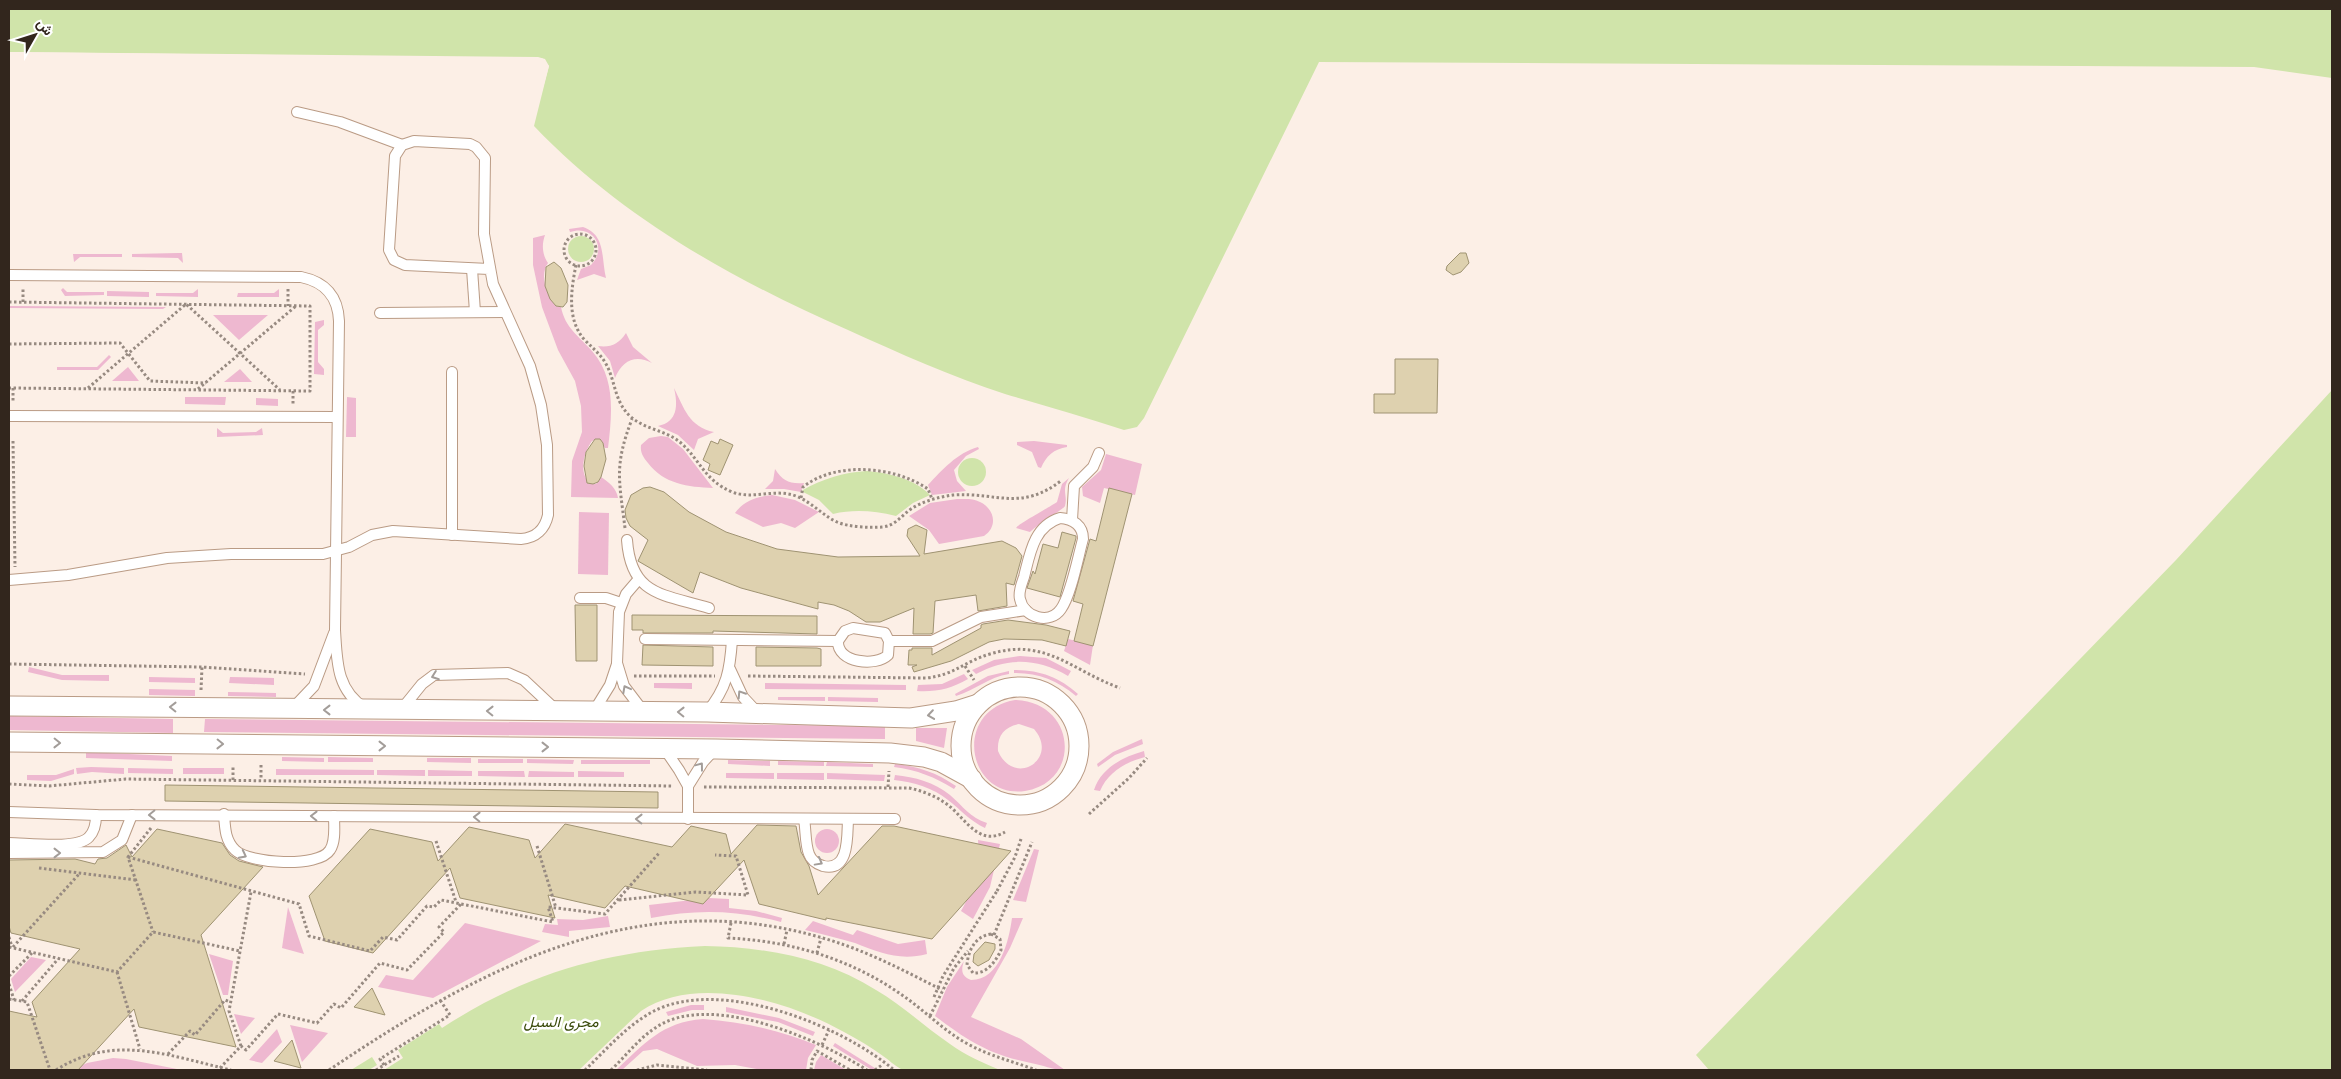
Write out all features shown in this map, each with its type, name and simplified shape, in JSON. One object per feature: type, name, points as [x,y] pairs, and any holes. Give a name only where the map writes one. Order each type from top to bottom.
[{"type":"street","points":[[9,706],[292,710],[707,712],[911,718],[956,711],[978,704],[998,691],[1022,687],[1046,693],[1065,708],[1076,726],[1079,748],[1074,768],[1069,778],[1054,793],[1033,803],[1010,804],[979,788],[972,779],[964,760],[962,740],[970,714],[978,704]]},
{"type":"street","points":[[9,742],[664,748],[907,753],[941,762],[972,779]]},
{"type":"lane","points":[[12,580],[68,575],[167,558],[335,552],[382,532],[527,538],[538,533],[546,522],[547,445],[541,405],[530,366],[504,312],[489,269],[484,234],[486,165],[481,152],[470,144],[414,141],[402,145],[340,122],[297,112]]},
{"type":"lane","points":[[402,145],[395,156],[390,255],[399,264],[405,265],[489,269]]},
{"type":"lane","points":[[472,269],[475,312]]},
{"type":"lane","points":[[9,275],[301,276],[312,279],[329,290],[338,310],[335,552],[335,630],[338,670],[343,686],[354,699],[368,710]]},
{"type":"lane","points":[[380,313],[504,312]]},
{"type":"lane","points":[[452,372],[452,535]]},
{"type":"lane","points":[[11,412],[337,416]]},
{"type":"lane","points":[[1072,520],[1074,486],[1096,463],[1099,453]]},
{"type":"lane","points":[[1060,518],[1072,520],[1082,530],[1083,539],[1062,608],[1057,613],[1044,618],[1031,614],[1026,610],[1020,594],[1032,545],[1042,530],[1054,520],[1060,518]]},
{"type":"lane","points":[[627,540],[628,559],[638,580],[654,591],[709,608]]},
{"type":"lane","points":[[638,580],[631,586],[621,602],[618,621],[617,663],[620,676],[629,696],[644,712]]},
{"type":"lane","points":[[580,598],[606,598],[621,602]]},
{"type":"lane","points":[[889,642],[932,641],[981,617],[1026,610]]},
{"type":"lane","points":[[853,628],[882,631],[887,635],[889,642],[888,656],[880,661],[873,661],[845,657],[840,652],[838,641],[845,631],[853,628]]},
{"type":"lane","points":[[292,710],[308,695],[318,676],[335,630]]},
{"type":"lane","points":[[645,639],[838,641]]},
{"type":"lane","points":[[707,712],[730,674],[732,640]]},
{"type":"lane","points":[[594,712],[606,694],[617,663]]},
{"type":"lane","points":[[401,710],[422,684],[434,675],[508,673],[524,680],[557,711]]},
{"type":"lane","points":[[730,674],[742,697],[758,714]]},
{"type":"lane","points":[[664,748],[688,786],[688,819]]},
{"type":"lane","points":[[688,786],[703,762],[716,749]]},
{"type":"lane","points":[[9,812],[96,815],[224,814],[688,819],[895,819]]},
{"type":"lane","points":[[224,814],[227,840],[236,852],[257,860],[299,861],[320,859],[330,850],[333,844],[334,816]]},
{"type":"lane","points":[[9,843],[80,843],[90,836],[93,831],[96,815]]},
{"type":"lane","points":[[9,853],[103,852],[122,840],[132,815]]},
{"type":"lane","points":[[804,819],[809,853],[816,863],[827,866],[839,863],[846,853],[848,819]]},
{"type":"path","points":[[576,234],[588,235],[596,244],[596,256],[587,264],[576,265],[566,258],[564,246],[566,241],[576,234]]},
{"type":"path","points":[[576,265],[571,300],[576,324],[580,335],[605,362],[617,398],[632,418],[648,428],[663,432],[678,440],[706,474],[732,492],[745,495],[781,492],[801,498],[815,505],[837,522],[883,527],[898,520],[920,504],[932,500],[953,495],[981,496],[1004,500],[1028,497],[1051,488],[1068,475]]},
{"type":"path","points":[[23,287],[23,302]]},
{"type":"path","points":[[288,288],[288,306]]},
{"type":"path","points":[[9,302],[310,306],[310,391],[11,388],[11,412]]},
{"type":"path","points":[[88,388],[186,304]]},
{"type":"path","points":[[186,304],[281,391]]},
{"type":"path","points":[[197,390],[297,306]]},
{"type":"path","points":[[9,344],[120,343],[150,381],[206,383]]},
{"type":"path","points":[[293,391],[293,411]]},
{"type":"path","points":[[627,540],[620,499],[619,467],[621,452],[632,418]]},
{"type":"path","points":[[12,580],[13,441]]},
{"type":"path","points":[[801,498],[803,488],[812,482],[843,472],[869,469],[890,472],[911,479],[928,489],[932,500]]},
{"type":"path","points":[[620,676],[730,674],[912,679],[950,674],[988,654],[1014,649],[1026,649],[1057,656],[1090,676],[1120,688]]},
{"type":"path","points":[[9,664],[202,667],[318,676]]},
{"type":"path","points":[[964,666],[974,680]]},
{"type":"path","points":[[200,708],[202,667]]},
{"type":"path","points":[[1089,814],[1129,778],[1147,758]]},
{"type":"path","points":[[233,765],[233,780]]},
{"type":"path","points":[[261,765],[261,780]]},
{"type":"path","points":[[888,787],[889,770]]},
{"type":"path","points":[[9,784],[49,786],[126,779],[909,788],[937,797],[976,832],[995,836],[1005,832]]},
{"type":"path","points":[[128,857],[151,828]]},
{"type":"path","points":[[934,997],[943,976],[997,891],[1015,857],[1021,839]]},
{"type":"path","points":[[436,841],[456,903]]},
{"type":"path","points":[[994,935],[1032,842]]},
{"type":"path","points":[[537,846],[556,908]]},
{"type":"path","points":[[128,857],[299,904],[309,936],[370,951],[383,936],[397,940],[428,906],[434,907],[441,900],[553,922],[548,907],[606,914],[660,852]]},
{"type":"path","points":[[618,900],[696,892],[748,895],[736,856],[715,855]]},
{"type":"path","points":[[128,857],[153,932]]},
{"type":"path","points":[[36,867],[136,880]]},
{"type":"path","points":[[10,947],[80,873]]},
{"type":"path","points":[[251,892],[229,1011],[240,1046],[246,1050],[278,1014],[317,1023],[334,1004],[341,1008],[380,963],[407,970],[444,932],[439,926],[462,904]]},
{"type":"path","points":[[329,1070],[378,1037],[440,1000],[529,957],[601,932],[665,923],[731,923],[786,930],[821,938],[882,960],[942,990]]},
{"type":"path","points":[[731,923],[728,938],[784,944],[817,953],[868,974],[900,994],[946,1030],[983,1052],[1036,1070]]},
{"type":"path","points":[[784,944],[786,930]]},
{"type":"path","points":[[153,932],[240,951]]},
{"type":"path","points":[[117,972],[153,932]]},
{"type":"path","points":[[930,1016],[954,968],[970,949],[983,936],[994,935],[1000,939],[1001,950],[994,962],[980,973],[973,973],[968,968],[967,961],[970,949]]},
{"type":"path","points":[[9,937],[10,947]]},
{"type":"path","points":[[817,953],[821,938]]},
{"type":"path","points":[[10,947],[117,972]]},
{"type":"path","points":[[9,976],[32,952]]},
{"type":"path","points":[[22,1001],[58,958]]},
{"type":"path","points":[[117,972],[140,1050]]},
{"type":"path","points":[[9,984],[14,1000]]},
{"type":"path","points":[[9,999],[27,1002],[50,1070]]},
{"type":"path","points":[[585,1070],[641,1019],[670,1005],[701,999],[756,1006],[794,1016],[829,1030],[861,1047],[894,1070]]},
{"type":"path","points":[[168,1055],[190,1031],[195,1034],[225,1000],[231,1002]]},
{"type":"path","points":[[384,1065],[380,1059],[450,1015],[440,1000]]},
{"type":"path","points":[[611,1070],[655,1028],[674,1019],[694,1014],[722,1016],[763,1024],[822,1045],[867,1070]]},
{"type":"path","points":[[822,1045],[829,1030]]},
{"type":"path","points":[[220,1068],[240,1046]]},
{"type":"path","points":[[56,1070],[92,1053],[109,1050],[140,1050],[231,1070]]},
{"type":"path","points":[[811,1070],[812,1060],[817,1051],[850,1070]]},
{"type":"path","points":[[376,1070],[399,1056]]},
{"type":"path","points":[[636,1070],[657,1065],[707,1070]]},
{"type":"path","points":[[875,1070],[882,1065]]},
{"type":"shaded area","points":[[583,227],[596,235],[599,241],[606,278],[594,274],[577,280],[581,269],[591,265],[598,252],[596,239],[591,234],[578,230],[570,232],[569,229]]},
{"type":"shaded area","points":[[545,235],[543,247],[548,263],[545,268],[544,279],[547,291],[556,306],[561,307],[569,326],[600,362],[609,385],[611,422],[608,448],[605,448],[599,439],[592,441],[585,456],[584,474],[590,483],[596,484],[601,477],[610,483],[618,498],[571,497],[572,461],[582,432],[581,406],[575,381],[558,350],[542,307],[533,265],[533,238]]},
{"type":"shaded area","points":[[182,253],[183,263],[178,258],[132,257],[132,254]]},
{"type":"shaded area","points":[[73,254],[122,254],[122,257],[80,257],[74,262]]},
{"type":"shaded area","points":[[63,288],[67,292],[104,292],[104,295],[65,296],[61,290]]},
{"type":"shaded area","points":[[198,289],[198,297],[156,296],[156,293],[193,293]]},
{"type":"shaded area","points":[[279,289],[279,297],[237,297],[238,293],[274,293]]},
{"type":"shaded area","points":[[107,291],[149,292],[149,297],[107,296]]},
{"type":"shaded area","points":[[9,306],[166,307],[163,309],[9,308]]},
{"type":"shaded area","points":[[213,315],[268,315],[239,340]]},
{"type":"shaded area","points":[[324,320],[324,325],[318,330],[318,362],[324,369],[324,375],[314,374],[315,322]]},
{"type":"shaded area","points":[[626,333],[633,347],[652,363],[646,360],[635,359],[625,363],[615,378],[610,361],[598,346],[614,344]]},
{"type":"shaded area","points":[[109,355],[111,357],[98,370],[57,370],[57,367],[97,367]]},
{"type":"shaded area","points":[[128,367],[139,381],[112,381]]},
{"type":"shaded area","points":[[240,369],[252,382],[224,382]]},
{"type":"shaded area","points":[[674,388],[688,416],[699,426],[714,432],[698,439],[694,450],[678,435],[658,426],[665,424],[673,417],[676,406]]},
{"type":"shaded area","points":[[185,397],[226,397],[225,405],[185,404]]},
{"type":"shaded area","points":[[347,397],[356,398],[356,437],[346,437]]},
{"type":"shaded area","points":[[256,398],[278,399],[278,406],[256,405]]},
{"type":"shaded area","points":[[217,428],[223,433],[256,432],[262,428],[263,435],[217,437]]},
{"type":"shaded area","points":[[668,437],[683,449],[713,488],[677,483],[661,476],[654,470],[643,457],[641,445],[649,438]]},
{"type":"shaded area","points":[[1034,441],[1067,445],[1067,447],[1058,449],[1051,454],[1041,468],[1038,467],[1032,452],[1017,445],[1017,442]]},
{"type":"shaded area","points":[[978,447],[979,449],[966,456],[954,470],[957,481],[966,491],[932,495],[928,485],[963,453]]},
{"type":"shaded area","points":[[1106,454],[1142,464],[1135,495],[1104,488],[1100,503],[1083,496],[1082,487],[1101,470]]},
{"type":"shaded area","points":[[775,469],[787,481],[804,483],[801,492],[784,489],[765,489],[773,481]]},
{"type":"shaded area","points":[[1069,478],[1065,486],[1066,502],[1064,507],[1030,532],[1016,528],[1057,502],[1062,484]]},
{"type":"shaded area","points":[[772,495],[795,500],[819,512],[795,528],[781,523],[763,527],[735,513],[751,500]]},
{"type":"shaded area","points":[[969,499],[980,502],[992,513],[993,523],[984,536],[939,544],[929,530],[909,516],[930,503]]},
{"type":"shaded area","points":[[579,512],[609,513],[608,575],[578,574]]},
{"type":"shaded area","points":[[1068,639],[1093,645],[1090,665],[1064,651]]},
{"type":"shaded area","points":[[1020,656],[1046,658],[1071,671],[1068,676],[1045,666],[1022,662],[999,665],[976,674],[972,670],[994,660]]},
{"type":"shaded area","points":[[29,667],[62,675],[109,675],[109,681],[62,680],[28,672]]},
{"type":"shaded area","points":[[1014,670],[1032,671],[1049,676],[1064,683],[1078,694],[1076,696],[1047,678],[1031,674],[1014,673]]},
{"type":"shaded area","points":[[1009,671],[1009,674],[995,678],[956,696],[955,694],[988,676]]},
{"type":"shaded area","points":[[964,674],[968,679],[949,687],[931,691],[917,691],[918,685],[942,684]]},
{"type":"shaded area","points":[[149,677],[195,678],[195,683],[149,682]]},
{"type":"shaded area","points":[[230,677],[274,678],[274,685],[229,683]]},
{"type":"shaded area","points":[[654,683],[692,683],[692,689],[654,688]]},
{"type":"shaded area","points":[[765,683],[906,685],[906,690],[765,689]]},
{"type":"shaded area","points":[[149,689],[195,690],[195,696],[149,695]]},
{"type":"shaded area","points":[[228,692],[276,693],[276,697],[228,696]]},
{"type":"shaded area","points":[[778,697],[825,697],[825,701],[778,700]]},
{"type":"shaded area","points":[[828,697],[878,698],[878,702],[828,701]]},
{"type":"shaded area","points":[[1015,700],[1036,704],[1051,714],[1060,727],[1065,743],[1063,759],[1056,773],[1043,785],[1025,791],[1005,790],[990,782],[980,769],[975,753],[975,736],[982,720],[995,707]],"holes":[[[1019,724],[1034,729],[1041,740],[1042,750],[1038,759],[1032,765],[1023,768],[1014,767],[1005,762],[998,751],[1000,737],[1003,733],[1009,727]]]},
{"type":"shaded area","points":[[9,716],[173,719],[173,733],[9,730]]},
{"type":"shaded area","points":[[205,719],[885,726],[885,739],[204,732]]},
{"type":"shaded area","points":[[916,728],[947,728],[944,748],[916,741]]},
{"type":"shaded area","points":[[1142,739],[1143,744],[1115,755],[1098,767],[1097,764],[1113,752]]},
{"type":"shaded area","points":[[1144,751],[1145,757],[1118,769],[1103,784],[1100,791],[1094,790],[1102,775],[1114,764]]},
{"type":"shaded area","points":[[86,752],[172,756],[172,761],[86,758]]},
{"type":"shaded area","points":[[282,757],[324,758],[324,762],[282,761]]},
{"type":"shaded area","points":[[328,757],[373,758],[373,762],[328,762]]},
{"type":"shaded area","points":[[427,758],[471,758],[471,763],[427,762]]},
{"type":"shaded area","points":[[478,759],[523,759],[523,763],[478,763]]},
{"type":"shaded area","points":[[527,759],[574,760],[573,764],[527,763]]},
{"type":"shaded area","points":[[581,760],[650,760],[650,764],[581,764]]},
{"type":"shaded area","points":[[728,760],[770,761],[770,766],[728,764]]},
{"type":"shaded area","points":[[778,761],[824,762],[824,766],[778,765]]},
{"type":"shaded area","points":[[827,762],[873,764],[873,767],[826,766]]},
{"type":"shaded area","points":[[895,764],[912,766],[927,771],[942,777],[956,786],[954,789],[926,775],[894,767]]},
{"type":"shaded area","points":[[76,768],[124,768],[124,774],[92,772],[77,774]]},
{"type":"shaded area","points":[[128,768],[173,769],[173,774],[128,773]]},
{"type":"shaded area","points":[[183,768],[224,768],[224,774],[183,774]]},
{"type":"shaded area","points":[[74,769],[74,774],[51,781],[27,780],[27,775],[56,775]]},
{"type":"shaded area","points":[[276,769],[374,770],[374,775],[276,775]]},
{"type":"shaded area","points":[[377,770],[425,770],[425,776],[377,775]]},
{"type":"shaded area","points":[[428,770],[472,771],[472,776],[428,776]]},
{"type":"shaded area","points":[[478,771],[524,771],[525,777],[478,776]]},
{"type":"shaded area","points":[[529,771],[574,772],[574,777],[528,777]]},
{"type":"shaded area","points":[[578,771],[624,772],[624,777],[578,777]]},
{"type":"shaded area","points":[[726,773],[774,773],[774,779],[726,778]]},
{"type":"shaded area","points":[[777,773],[824,773],[824,780],[777,779]]},
{"type":"shaded area","points":[[827,773],[885,775],[884,781],[827,779]]},
{"type":"shaded area","points":[[895,775],[931,783],[950,795],[971,815],[987,823],[985,828],[936,792],[909,782],[894,780]]},
{"type":"shaded area","points":[[827,829],[836,832],[839,841],[836,850],[827,853],[818,850],[815,841],[818,832]]},
{"type":"shaded area","points":[[978,840],[1000,844],[990,887],[973,919],[961,911],[975,877]]},
{"type":"shaded area","points":[[1034,849],[1039,850],[1026,902],[1013,900]]},
{"type":"shaded area","points":[[709,898],[729,899],[729,908],[756,911],[782,918],[781,922],[748,915],[716,912],[684,913],[651,918],[649,905]]},
{"type":"shaded area","points":[[288,907],[304,954],[282,948]]},
{"type":"shaded area","points":[[608,916],[610,927],[569,931],[569,937],[542,932],[545,924],[558,925],[557,919],[583,920]]},
{"type":"shaded area","points":[[1012,918],[1023,918],[1010,948],[971,1017],[1021,1039],[1065,1070],[1003,1056],[969,1040],[935,1016],[947,987],[964,961],[963,972],[965,977],[971,980],[981,978],[996,966],[1005,947]]},
{"type":"shaded area","points":[[813,921],[853,935],[857,930],[898,944],[925,940],[927,954],[908,957],[890,955],[855,943],[805,930]]},
{"type":"shaded area","points":[[465,923],[541,941],[433,998],[378,987],[386,975],[413,980]]},
{"type":"shaded area","points":[[209,954],[233,961],[228,995],[223,995]]},
{"type":"shaded area","points":[[31,957],[46,960],[15,992],[11,979]]},
{"type":"shaded area","points":[[691,1005],[704,1005],[704,1010],[692,1010],[668,1016],[666,1012]]},
{"type":"shaded area","points":[[726,1007],[779,1018],[815,1032],[813,1036],[778,1022],[726,1012]]},
{"type":"shaded area","points":[[234,1014],[255,1018],[241,1034]]},
{"type":"shaded area","points":[[703,1019],[761,1028],[816,1045],[808,1058],[806,1070],[762,1070],[735,1065],[697,1066],[657,1049],[643,1051],[622,1070],[616,1070],[645,1043],[665,1030],[689,1021]]},
{"type":"shaded area","points":[[290,1025],[328,1033],[302,1062]]},
{"type":"shaded area","points":[[277,1029],[282,1042],[262,1063],[249,1060]]},
{"type":"shaded area","points":[[835,1043],[878,1070],[872,1070],[833,1046]]},
{"type":"shaded area","points":[[821,1055],[846,1070],[814,1070],[816,1062]]},
{"type":"shaded area","points":[[113,1058],[182,1070],[72,1070],[87,1063]]},
{"type":"water","points":[[9,9],[2332,9],[2332,78],[2254,67],[1319,62],[1144,418],[1137,427],[1124,430],[965,380],[887,347],[762,290],[641,218],[604,190],[534,126],[549,66],[542,58],[9,52]]},
{"type":"water","points":[[581,236],[590,240],[594,249],[590,258],[581,262],[572,258],[568,249],[572,240]]},
{"type":"water","points":[[2332,390],[2332,1070],[1709,1070],[1696,1055],[2176,560]]},
{"type":"water","points":[[972,458],[982,462],[986,472],[982,482],[972,486],[962,482],[958,472],[962,462]]},
{"type":"water","points":[[867,471],[884,473],[909,481],[924,489],[930,495],[913,503],[896,516],[864,511],[833,514],[819,500],[803,492],[803,490],[810,486],[826,479]]},
{"type":"water","name":"مجرى السيل","points":[[705,946],[750,949],[794,956],[836,970],[886,996],[962,1052],[1000,1070],[932,1071],[901,1069],[874,1049],[822,1021],[771,1002],[716,993],[689,994],[664,1000],[641,1011],[579,1070],[384,1070],[403,1058],[398,1050],[439,1024],[442,1028],[474,1009],[536,979],[568,968],[634,953]]},
{"type":"water","points":[[372,1057],[377,1065],[369,1070],[351,1070]]},
{"type":"pier","points":[[9,52],[538,57],[545,59],[549,66],[532,128],[546,70],[545,64],[541,60],[9,54]]},
{"type":"building","points":[[1460,253],[1466,253],[1469,263],[1461,272],[1453,275],[1446,270],[1447,266]]},
{"type":"building","points":[[554,262],[561,268],[568,285],[567,302],[563,307],[556,306],[550,299],[545,286],[546,267]]},
{"type":"building","points":[[1395,359],[1438,359],[1437,413],[1374,413],[1374,394],[1395,394]]},
{"type":"building","points":[[595,439],[600,439],[603,443],[606,459],[601,477],[598,482],[593,484],[587,483],[584,466],[586,452]]},
{"type":"building","points":[[720,439],[733,445],[720,475],[708,470],[710,464],[703,460],[711,441],[718,444]]},
{"type":"building","points":[[650,487],[664,492],[689,512],[726,532],[777,549],[838,557],[920,556],[907,536],[908,529],[916,525],[927,530],[924,554],[1002,541],[1016,548],[1022,556],[1014,585],[1006,583],[1007,606],[978,611],[976,595],[935,601],[933,633],[913,634],[914,608],[880,622],[866,622],[849,611],[834,605],[818,602],[818,609],[741,588],[700,572],[693,593],[638,561],[648,540],[630,526],[625,510],[631,495],[643,488]]},
{"type":"building","points":[[1109,488],[1132,494],[1093,646],[1074,641],[1083,604],[1073,601],[1090,539],[1096,541]]},
{"type":"building","points":[[1062,532],[1076,536],[1076,538],[1060,597],[1027,588],[1033,571],[1035,574],[1043,544],[1058,548]]},
{"type":"building","points":[[575,605],[597,605],[597,661],[576,661]]},
{"type":"building","points":[[632,615],[817,616],[817,634],[713,631],[713,633],[643,633],[643,630],[632,630]]},
{"type":"building","points":[[1008,620],[1046,625],[1070,631],[1066,646],[1042,640],[1004,639],[989,642],[951,661],[914,672],[912,667],[917,665],[908,665],[909,650],[912,650],[912,648],[932,648],[932,655],[981,628],[983,624]]},
{"type":"building","points":[[643,645],[713,647],[713,666],[642,665]]},
{"type":"building","points":[[756,647],[821,649],[821,666],[756,666]]},
{"type":"building","points":[[165,785],[658,792],[658,808],[165,801]]},
{"type":"building","points":[[565,824],[672,847],[691,826],[726,834],[731,854],[757,825],[796,826],[801,852],[809,866],[818,895],[882,826],[894,826],[1011,851],[932,939],[826,918],[826,920],[759,904],[744,860],[703,904],[625,886],[605,908],[548,895],[555,918],[460,898],[450,868],[373,953],[325,941],[309,896],[370,829],[432,842],[438,861],[469,827],[529,840],[535,858]]},
{"type":"building","points":[[157,829],[222,843],[230,855],[239,861],[263,867],[201,935],[236,1047],[139,1027],[134,1009],[78,1070],[9,1070],[9,1011],[37,1017],[32,1002],[80,949],[11,933],[9,926],[9,860],[75,859],[95,864],[98,859],[107,858],[126,845],[132,857]]},
{"type":"building","points":[[985,942],[995,944],[995,949],[989,960],[978,966],[973,962],[974,954]]},
{"type":"building","points":[[372,988],[385,1015],[354,1007]]},
{"type":"building","points":[[292,1040],[301,1068],[274,1061]]}]
